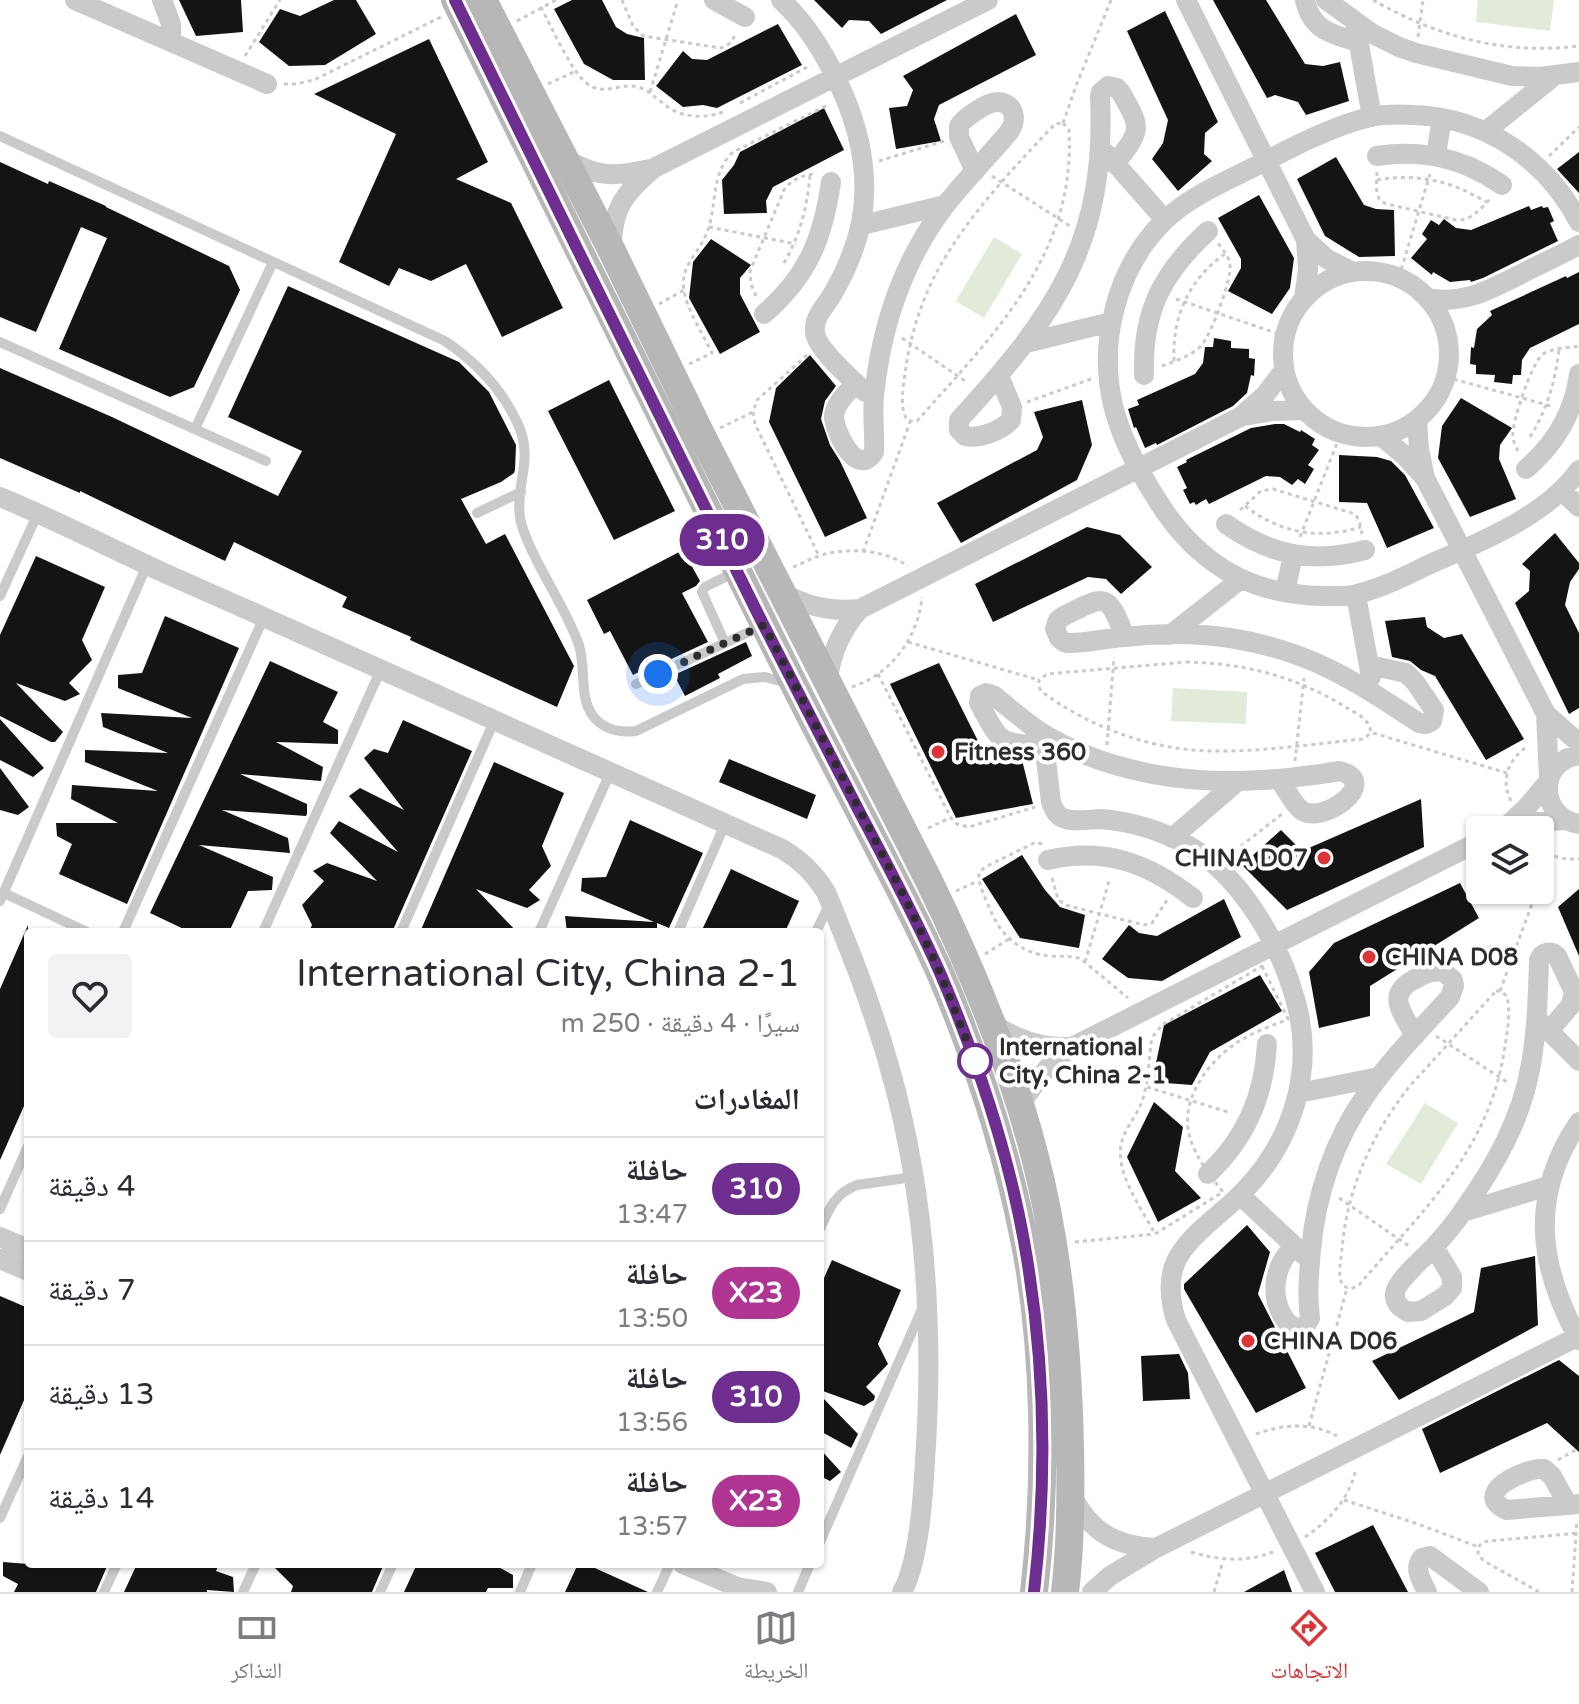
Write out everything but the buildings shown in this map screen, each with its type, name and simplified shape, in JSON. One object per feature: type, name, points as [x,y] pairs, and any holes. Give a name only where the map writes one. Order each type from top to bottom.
[{"type":"street","points":[[75,0],[267,84]]},
{"type":"street","points":[[162,0],[168,14],[171,42]]},
{"type":"street","points":[[714,0],[745,17]]},
{"type":"street","points":[[781,0],[801,20],[826,57],[846,96],[859,138],[863,165],[862,225],[845,269],[817,317],[814,331],[819,345],[874,401]]},
{"type":"street","points":[[612,251],[613,226],[621,203],[635,184],[654,168],[988,0]]},
{"type":"street","points":[[1186,0],[1306,240],[1327,259],[1353,272]]},
{"type":"street","points":[[1305,0],[1324,31],[1357,32],[1416,53],[1512,76],[1554,76],[1579,72]]},
{"type":"street","points":[[1326,0],[1357,32],[1372,117]]},
{"type":"street","points":[[465,3],[499,31],[948,918],[992,1023],[1038,1170],[1058,1283],[1069,1411],[1069,1552],[1065,1592]]},
{"type":"street","points":[[465,3],[641,378],[910,908],[957,1014],[985,1090],[1017,1205],[1031,1282],[1040,1379],[1041,1466],[1034,1592]]},
{"type":"street","points":[[1486,131],[1554,76]]},
{"type":"street","points":[[999,376],[1012,407],[1011,420],[1005,426],[974,437],[965,436],[959,430],[959,420],[1026,343],[1057,297],[1078,254],[1093,205],[1101,147],[1100,96],[1104,88],[1113,86],[1120,91],[1135,116],[1137,128],[1134,140],[1115,164]]},
{"type":"street","points":[[856,383],[839,403],[834,416],[837,429],[851,454],[858,460],[868,459],[874,452],[874,401],[885,327],[906,271],[945,205],[977,169],[1013,128],[1015,118],[1011,109],[1003,103],[992,102],[961,122],[959,137],[977,169]]},
{"type":"street","points":[[1579,222],[1563,196],[1538,167],[1508,143],[1486,131],[1442,118],[1410,114],[1372,117],[1339,127],[1266,160],[1204,193],[1165,220],[1143,248],[1125,279],[1111,322],[1108,356],[1113,406],[1121,428],[1139,468],[1169,519],[1189,543],[1213,563],[1241,579],[1285,592],[1321,596],[1356,595],[1385,585],[1533,513],[1562,491],[1579,470]]},
{"type":"street","points":[[1436,155],[1442,118]]},
{"type":"street","points":[[1101,147],[1165,220]]},
{"type":"street","points":[[1377,156],[1406,153],[1436,155],[1471,166],[1502,185]]},
{"type":"street","points":[[563,157],[584,168],[607,174],[620,175],[654,168]]},
{"type":"street","points":[[764,314],[787,292],[814,251],[824,223],[831,182]]},
{"type":"street","points":[[862,225],[945,205]]},
{"type":"street","points":[[1144,375],[1145,341],[1157,292],[1179,259],[1208,231]]},
{"type":"street","points":[[1304,298],[1308,269],[1306,240]]},
{"type":"street","points":[[1427,298],[1454,300],[1481,294],[1579,245]]},
{"type":"street","points":[[814,251],[845,269]]},
{"type":"street","points":[[1376,271],[1399,277],[1427,298],[1441,318],[1449,340],[1446,377],[1440,394],[1417,420],[1394,432],[1361,437],[1341,433],[1321,424],[1305,410],[1289,384],[1284,370],[1285,336],[1295,310],[1304,298],[1327,281],[1353,272],[1376,271]]},
{"type":"street","points":[[1125,279],[1157,292]]},
{"type":"street","points":[[1449,340],[1462,315],[1481,294]]},
{"type":"street","points":[[1026,343],[1111,322]]},
{"type":"street","points":[[641,378],[644,369],[658,371],[678,407],[701,434]]},
{"type":"street","points":[[828,680],[837,642],[860,609],[1240,417],[1265,395],[1284,370]]},
{"type":"street","points":[[1522,461],[1549,446],[1572,417],[1579,374]]},
{"type":"street","points":[[1240,417],[1272,411],[1305,410]]},
{"type":"street","points":[[1417,420],[1425,478]]},
{"type":"street","points":[[1381,436],[1425,478],[1546,714],[1579,743]]},
{"type":"street","points":[[1562,491],[1579,507]]},
{"type":"street","points":[[0,497],[725,824],[795,857],[817,879],[830,902],[864,988],[901,1114],[913,1177],[928,1295],[929,1365],[923,1484],[912,1567],[902,1592]]},
{"type":"street","points":[[1226,524],[1257,543],[1293,555],[1337,556],[1365,550]]},
{"type":"street","points":[[1285,592],[1293,555]]},
{"type":"street","points":[[1170,635],[1241,579]]},
{"type":"street","points":[[783,593],[820,608],[860,609]]},
{"type":"street","points":[[1356,595],[1373,692]]},
{"type":"street","points":[[1120,637],[1212,636],[1254,642],[1309,658],[1353,679],[1419,723],[1429,723],[1434,717],[1434,710],[1411,677],[1401,670],[1369,665]]},
{"type":"street","points":[[1546,714],[1547,793],[1556,813],[1575,824]]},
{"type":"street","points":[[1287,778],[1296,804],[1305,812],[1318,814],[1350,797],[1355,789],[1350,775],[1340,771],[1238,781],[1157,775],[1044,740],[1054,811],[1064,819],[1125,822],[1157,831],[1188,846],[1216,866],[1252,908],[1291,985],[1301,1027],[1302,1071],[1299,1093],[1284,1134],[1265,1167],[1182,1251],[1172,1273],[1170,1297],[1176,1320],[1315,1592]]},
{"type":"street","points":[[1518,816],[1563,759],[1579,755]]},
{"type":"street","points":[[1172,838],[1238,781]]},
{"type":"street","points":[[1116,858],[1125,822]]},
{"type":"street","points":[[1554,823],[1575,824]]},
{"type":"street","points":[[1020,1106],[1041,1074],[1072,1047],[1466,848]]},
{"type":"street","points":[[1048,860],[1076,855],[1116,858],[1139,865],[1193,898]]},
{"type":"street","points":[[992,1023],[1030,1043],[1072,1047]]},
{"type":"street","points":[[1429,1252],[1463,1212],[1504,1145],[1525,1092],[1543,1025],[1579,1061]]},
{"type":"street","points":[[1294,1246],[1280,1263],[1275,1295],[1282,1315],[1297,1328],[1306,1326],[1310,1318],[1308,1287],[1314,1224],[1323,1187],[1340,1141],[1379,1077],[1419,1031]]},
{"type":"street","points":[[1208,1174],[1228,1154],[1250,1119],[1261,1088],[1267,1044]]},
{"type":"street","points":[[1299,1093],[1379,1077]]},
{"type":"street","points":[[1250,1119],[1284,1134]]},
{"type":"street","points":[[1092,1592],[1110,1576],[1156,1548],[1578,1338],[1556,1291],[1544,1230],[1548,1186],[1558,1159],[1572,1150],[1579,1122]]},
{"type":"street","points":[[1463,1212],[1548,1186]]},
{"type":"street","points":[[1240,1195],[1310,1261]]},
{"type":"street","points":[[0,1237],[24,1247]]},
{"type":"street","points":[[0,1259],[24,1269]]},
{"type":"street","points":[[1031,1282],[1042,1301],[1050,1359],[1059,1365],[1066,1362]]},
{"type":"street","points":[[1070,1491],[1084,1515],[1103,1534],[1137,1547],[1156,1548]]},
{"type":"street","points":[[1427,1592],[1417,1565],[1422,1558],[1430,1556],[1479,1592]]},
{"type":"street","points":[[692,1568],[740,1589],[767,1592]]},
{"type":"lane","points":[[0,136],[445,341],[475,363],[500,392],[522,435],[526,465],[521,492],[523,531],[575,635],[583,662],[585,703],[600,724],[611,730],[636,731],[733,683],[754,677],[776,679],[796,688]]},
{"type":"lane","points":[[195,429],[273,262]]},
{"type":"lane","points":[[0,342],[266,461]]},
{"type":"lane","points":[[477,513],[521,492]]},
{"type":"lane","points":[[0,596],[38,513]]},
{"type":"lane","points":[[77,928],[2,897],[147,565]]},
{"type":"lane","points":[[725,643],[702,592],[705,587],[737,571]]},
{"type":"lane","points":[[125,928],[264,617]]},
{"type":"lane","points":[[636,684],[764,625]]},
{"type":"lane","points":[[265,928],[381,669]]},
{"type":"lane","points":[[403,928],[495,719]]},
{"type":"lane","points":[[541,928],[610,773]]},
{"type":"lane","points":[[680,928],[725,824]]},
{"type":"lane","points":[[818,928],[830,902]]},
{"type":"lane","points":[[0,1209],[24,1155]]},
{"type":"lane","points":[[824,1220],[831,1204],[849,1188],[913,1177]]},
{"type":"lane","points":[[824,1533],[928,1295]]},
{"type":"lane","points":[[0,1518],[24,1465]]},
{"type":"lane","points":[[104,1592],[115,1568]]},
{"type":"lane","points":[[243,1592],[254,1568]]},
{"type":"lane","points":[[380,1592],[391,1568]]},
{"type":"lane","points":[[520,1592],[530,1568]]},
{"type":"lane","points":[[657,1592],[668,1568]]},
{"type":"lane","points":[[798,1592],[808,1568]]},
{"type":"path","points":[[237,70],[280,0]]},
{"type":"path","points":[[499,31],[556,0]]},
{"type":"path","points":[[622,0],[639,34],[721,48],[732,41],[745,17]]},
{"type":"path","points":[[650,92],[678,0]]},
{"type":"path","points":[[1063,123],[1111,0]]},
{"type":"path","points":[[1373,0],[1460,38],[1501,46],[1579,46]]},
{"type":"path","points":[[1416,53],[1423,0]]},
{"type":"path","points":[[267,84],[296,84],[314,80],[465,3]]},
{"type":"path","points":[[541,7],[584,82],[598,89],[615,90],[630,86],[650,92],[670,109],[698,117],[730,108],[826,57]]},
{"type":"path","points":[[531,93],[576,71]]},
{"type":"path","points":[[671,373],[712,353],[686,299],[683,284],[686,267],[709,227],[714,191],[727,157],[846,96]]},
{"type":"path","points":[[1063,123],[1069,130],[1069,167],[1058,219],[1041,262],[1020,300],[917,421],[910,422],[904,415],[903,397],[910,344],[921,306],[938,270],[948,252],[1002,182],[1055,124],[1063,123]]},
{"type":"path","points":[[1538,167],[1579,127]]},
{"type":"path","points":[[863,165],[959,137]]},
{"type":"path","points":[[1399,277],[1436,155]]},
{"type":"path","points":[[1377,156],[1377,197],[1387,204],[1466,220],[1502,185]]},
{"type":"path","points":[[977,169],[1085,236]]},
{"type":"path","points":[[762,291],[757,297],[750,271],[784,190],[799,176],[833,171],[831,182]]},
{"type":"path","points":[[782,265],[794,244],[805,210],[810,175]]},
{"type":"path","points":[[1377,180],[1429,178],[1459,187],[1486,202]]},
{"type":"path","points":[[709,227],[814,251]]},
{"type":"path","points":[[1144,375],[1200,347],[1218,313],[1230,264],[1226,253],[1208,231]]},
{"type":"path","points":[[1174,361],[1175,330],[1184,301],[1197,279],[1226,253]]},
{"type":"path","points":[[1157,292],[1285,336]]},
{"type":"path","points":[[885,327],[983,394]]},
{"type":"path","points":[[819,345],[757,400],[753,412],[755,424],[819,556]]},
{"type":"path","points":[[1522,461],[1513,432],[1522,398],[1538,359],[1548,352],[1579,346]]},
{"type":"path","points":[[1522,461],[1553,387],[1559,350]]},
{"type":"path","points":[[1012,407],[1109,372]]},
{"type":"path","points":[[1446,377],[1547,405],[1572,417]]},
{"type":"path","points":[[701,434],[753,412]]},
{"type":"path","points":[[863,552],[910,422]]},
{"type":"path","points":[[1293,555],[1341,433]]},
{"type":"path","points":[[1226,524],[1258,493],[1269,489],[1355,514],[1365,550]]},
{"type":"path","points":[[1245,506],[1277,526],[1302,533],[1326,534],[1361,527]]},
{"type":"path","points":[[1105,761],[1120,637]]},
{"type":"path","points":[[908,642],[1039,680]]},
{"type":"path","points":[[1287,778],[1309,658]]},
{"type":"path","points":[[1039,680],[1047,674],[1114,668],[1186,662],[1224,664],[1262,671],[1302,684],[1363,718],[1369,724],[1371,733]]},
{"type":"path","points":[[878,674],[951,818],[957,824],[969,827],[1051,802]]},
{"type":"path","points":[[1039,680],[1041,691],[1079,716],[1108,729],[1190,750],[1229,751],[1295,746],[1363,739],[1371,733]]},
{"type":"path","points":[[1371,733],[1507,773]]},
{"type":"path","points":[[1522,812],[1507,795],[1507,773],[1522,749],[1548,739]]},
{"type":"path","points":[[1216,866],[1296,804]]},
{"type":"path","points":[[907,838],[951,818]]},
{"type":"path","points":[[1144,1010],[1085,962],[1073,956],[1034,953],[1009,938],[995,921],[979,881],[979,873],[985,867],[1036,842],[1040,843],[1061,902],[1148,925],[1176,885]]},
{"type":"path","points":[[1554,856],[1579,859]]},
{"type":"path","points":[[1085,962],[1116,858]]},
{"type":"path","points":[[1500,991],[1507,996],[1509,1013],[1500,1077],[1480,1128],[1461,1163],[1359,1285],[1356,1288],[1343,1286],[1340,1274],[1343,1241],[1359,1172],[1384,1122],[1409,1087],[1492,994],[1500,991],[1532,904]]},
{"type":"path","points":[[968,964],[1009,938]]},
{"type":"path","points":[[1052,1245],[1155,1234],[1223,1192],[1208,1174],[1190,1138],[1187,1120],[1190,1100],[1207,1069],[1227,1049],[1288,1019],[1262,966],[1162,1025],[1154,1035],[1141,1104],[1125,1129],[1121,1162],[1128,1183],[1155,1234]]},
{"type":"path","points":[[1419,1031],[1447,1044],[1525,1092]]},
{"type":"path","points":[[1145,1087],[1250,1119]]},
{"type":"path","points":[[1323,1187],[1398,1238],[1429,1252]]},
{"type":"path","points":[[1309,1426],[1347,1288]]},
{"type":"path","points":[[1344,1500],[1478,1547]]},
{"type":"path","points":[[1572,1592],[1578,1533],[1575,1504]]},
{"type":"path","points":[[1539,1592],[1484,1561],[1478,1555],[1478,1547],[1490,1541],[1578,1533]]},
{"type":"path","points":[[1214,1592],[1224,1559]]},
{"type":"green space","points":[[1478,0],[1554,0],[1550,31],[1476,22]]},
{"type":"green space","points":[[994,237],[1022,254],[984,318],[956,301]]},
{"type":"green space","points":[[1173,688],[1247,692],[1246,724],[1171,721]]},
{"type":"green space","points":[[1425,1103],[1458,1123],[1421,1184],[1386,1164]]},
{"type":"bus line","name":"310","points":[[455,0],[764,625],[910,908],[972,1052],[997,1128],[1017,1205],[1031,1282],[1040,1379],[1041,1444],[1034,1592]]},
{"type":"place","name":"Fitness 360","points":[[938,752]]},
{"type":"place","name":"CHINA D07","points":[[1324,858]]},
{"type":"place","name":"CHINA D08","points":[[1369,957]]},
{"type":"place","name":"International City, China 2-1","points":[[975,1061]]},
{"type":"place","name":"CHINA D06","points":[[1248,1341]]},
{"type":"route","points":[[658,674],[764,625],[910,908],[941,975],[976,1064],[975,1061]]}]
